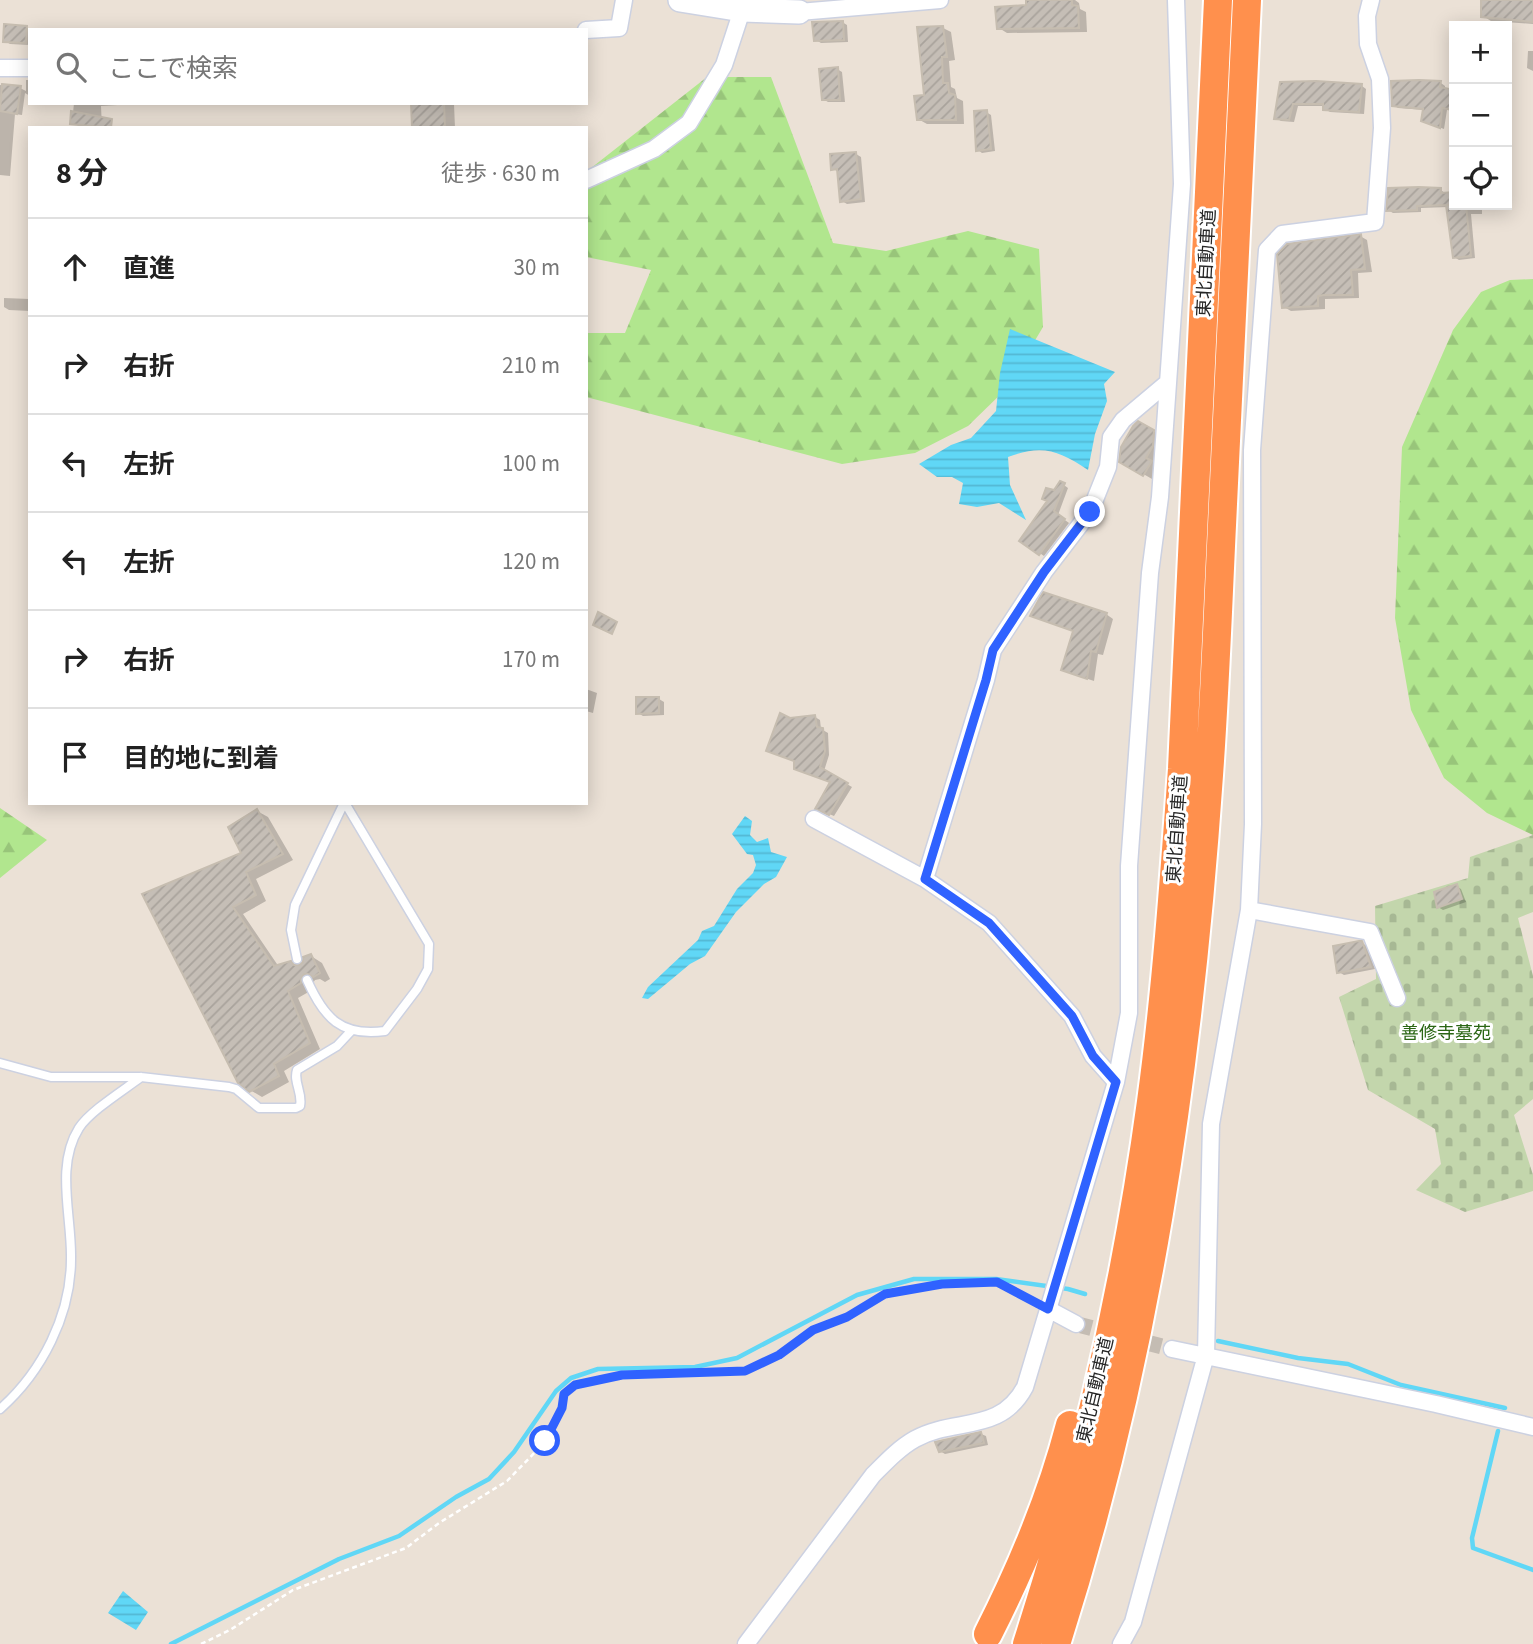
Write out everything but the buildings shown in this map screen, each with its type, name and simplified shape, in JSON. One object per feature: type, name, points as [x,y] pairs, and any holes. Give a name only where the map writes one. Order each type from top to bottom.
[{"type":"highway","name":"東北自動車道","points":[[1027,1644],[1060,1539],[1105,1350],[1127,1244],[1151,1100],[1170,921],[1182,769],[1218,0]]},
{"type":"highway","name":"東北自動車道","points":[[1056,1644],[1087,1542],[1130,1369],[1167,1167],[1184,1044],[1209,772],[1247,0]]},
{"type":"highway","points":[[988,1634],[1016,1578],[1038,1524],[1066,1441],[1099,1313],[1128,1153],[1151,1100]]},
{"type":"street","points":[[588,30],[619,28],[624,0]]},
{"type":"street","points":[[680,0],[742,10],[799,12],[940,0]]},
{"type":"street","points":[[746,1644],[873,1475],[897,1452],[917,1438],[996,1416],[1009,1409],[1026,1387],[1116,1082],[1129,1013],[1129,866],[1150,573],[1160,497],[1182,184],[1176,0]]},
{"type":"street","points":[[1121,1644],[1133,1622],[1206,1355],[1212,1124],[1249,910],[1253,824],[1252,450],[1267,250],[1282,233],[1375,222],[1382,128],[1380,79],[1368,44],[1367,16],[1371,0]]},
{"type":"street","points":[[588,179],[653,149],[689,123],[724,65],[742,10]]},
{"type":"street","points":[[0,68],[28,68]]},
{"type":"street","points":[[925,879],[993,650],[1044,572],[1090,512],[1108,467],[1111,437],[1123,420],[1167,383]]},
{"type":"street","points":[[814,819],[925,879],[989,923],[1072,1016],[1093,1056],[1116,1082]]},
{"type":"street","points":[[1249,910],[1370,932],[1396,998]]},
{"type":"street","points":[[1048,1309],[1076,1324]]},
{"type":"street","points":[[1172,1349],[1533,1427]]},
{"type":"lane","points":[[298,959],[291,930],[295,905],[344,805]]},
{"type":"lane","points":[[307,980],[330,1019],[364,1034],[385,1031],[417,989],[428,968],[429,944],[346,805]]},
{"type":"lane","points":[[0,1063],[51,1077],[141,1077],[229,1087],[236,1089],[259,1108],[296,1108],[302,1101],[295,1077],[298,1070],[337,1046],[352,1030]]},
{"type":"lane","points":[[0,1409],[37,1367],[53,1338],[65,1305],[71,1257],[67,1161],[73,1142],[80,1126],[92,1114],[141,1077]]},
{"type":"path","points":[[201,1644],[230,1630],[293,1590],[406,1548],[439,1523],[507,1481],[545,1441],[562,1408],[564,1394],[575,1385],[622,1375],[745,1371],[779,1355],[813,1330],[847,1317],[885,1294],[942,1284],[997,1282],[1048,1309]]},
{"type":"green space","points":[[707,77],[771,77],[833,243],[886,251],[968,231],[1039,249],[1043,327],[1006,389],[968,426],[915,453],[842,464],[588,398],[588,333],[625,333],[651,270],[588,257],[588,170]]},
{"type":"green space","points":[[1533,279],[1533,835],[1487,813],[1444,778],[1411,710],[1395,618],[1402,447],[1453,330],[1481,292],[1510,280]]},
{"type":"green space","points":[[0,808],[47,840],[0,878]]},
{"type":"green space","name":"善修寺墓苑","points":[[1533,835],[1533,912],[1518,918],[1533,976],[1533,1099],[1514,1115],[1533,1175],[1533,1191],[1465,1212],[1416,1190],[1441,1164],[1435,1129],[1368,1090],[1339,997],[1376,979],[1375,906],[1468,878],[1470,857]]},
{"type":"water","points":[[1010,329],[1115,372],[1104,384],[1107,401],[1095,434],[1088,470],[1059,454],[1041,450],[1008,457],[1010,485],[1026,520],[999,503],[977,507],[959,504],[963,483],[952,477],[937,477],[919,464],[951,445],[971,438],[996,411],[1000,373]]},
{"type":"water","points":[[745,816],[752,821],[750,835],[757,842],[768,838],[771,852],[787,857],[776,877],[764,884],[736,912],[705,956],[690,964],[648,999],[642,998],[648,987],[698,940],[702,931],[714,926],[737,889],[753,873],[756,865],[753,855],[747,854],[732,834]]},
{"type":"water","points":[[123,1591],[148,1612],[136,1630],[108,1613]]},
{"type":"waterway","points":[[171,1644],[339,1559],[399,1536],[456,1497],[489,1479],[514,1452],[556,1391],[571,1378],[598,1369],[695,1367],[737,1358],[857,1295],[914,1279],[996,1279],[1068,1289],[1085,1294]]},
{"type":"waterway","points":[[1218,1341],[1298,1358],[1348,1364],[1401,1385],[1505,1408]]},
{"type":"waterway","points":[[1498,1431],[1472,1538],[1473,1548],[1533,1570]]},
{"type":"tunnel","points":[[1076,1324],[1172,1349]]},
{"type":"route","points":[[545,1441],[562,1408],[564,1394],[575,1385],[622,1375],[745,1371],[779,1355],[813,1330],[847,1317],[885,1294],[942,1284],[997,1282],[1048,1309],[1116,1082],[1093,1056],[1072,1016],[989,923],[925,879],[993,650],[1044,572],[1090,512]]}]
